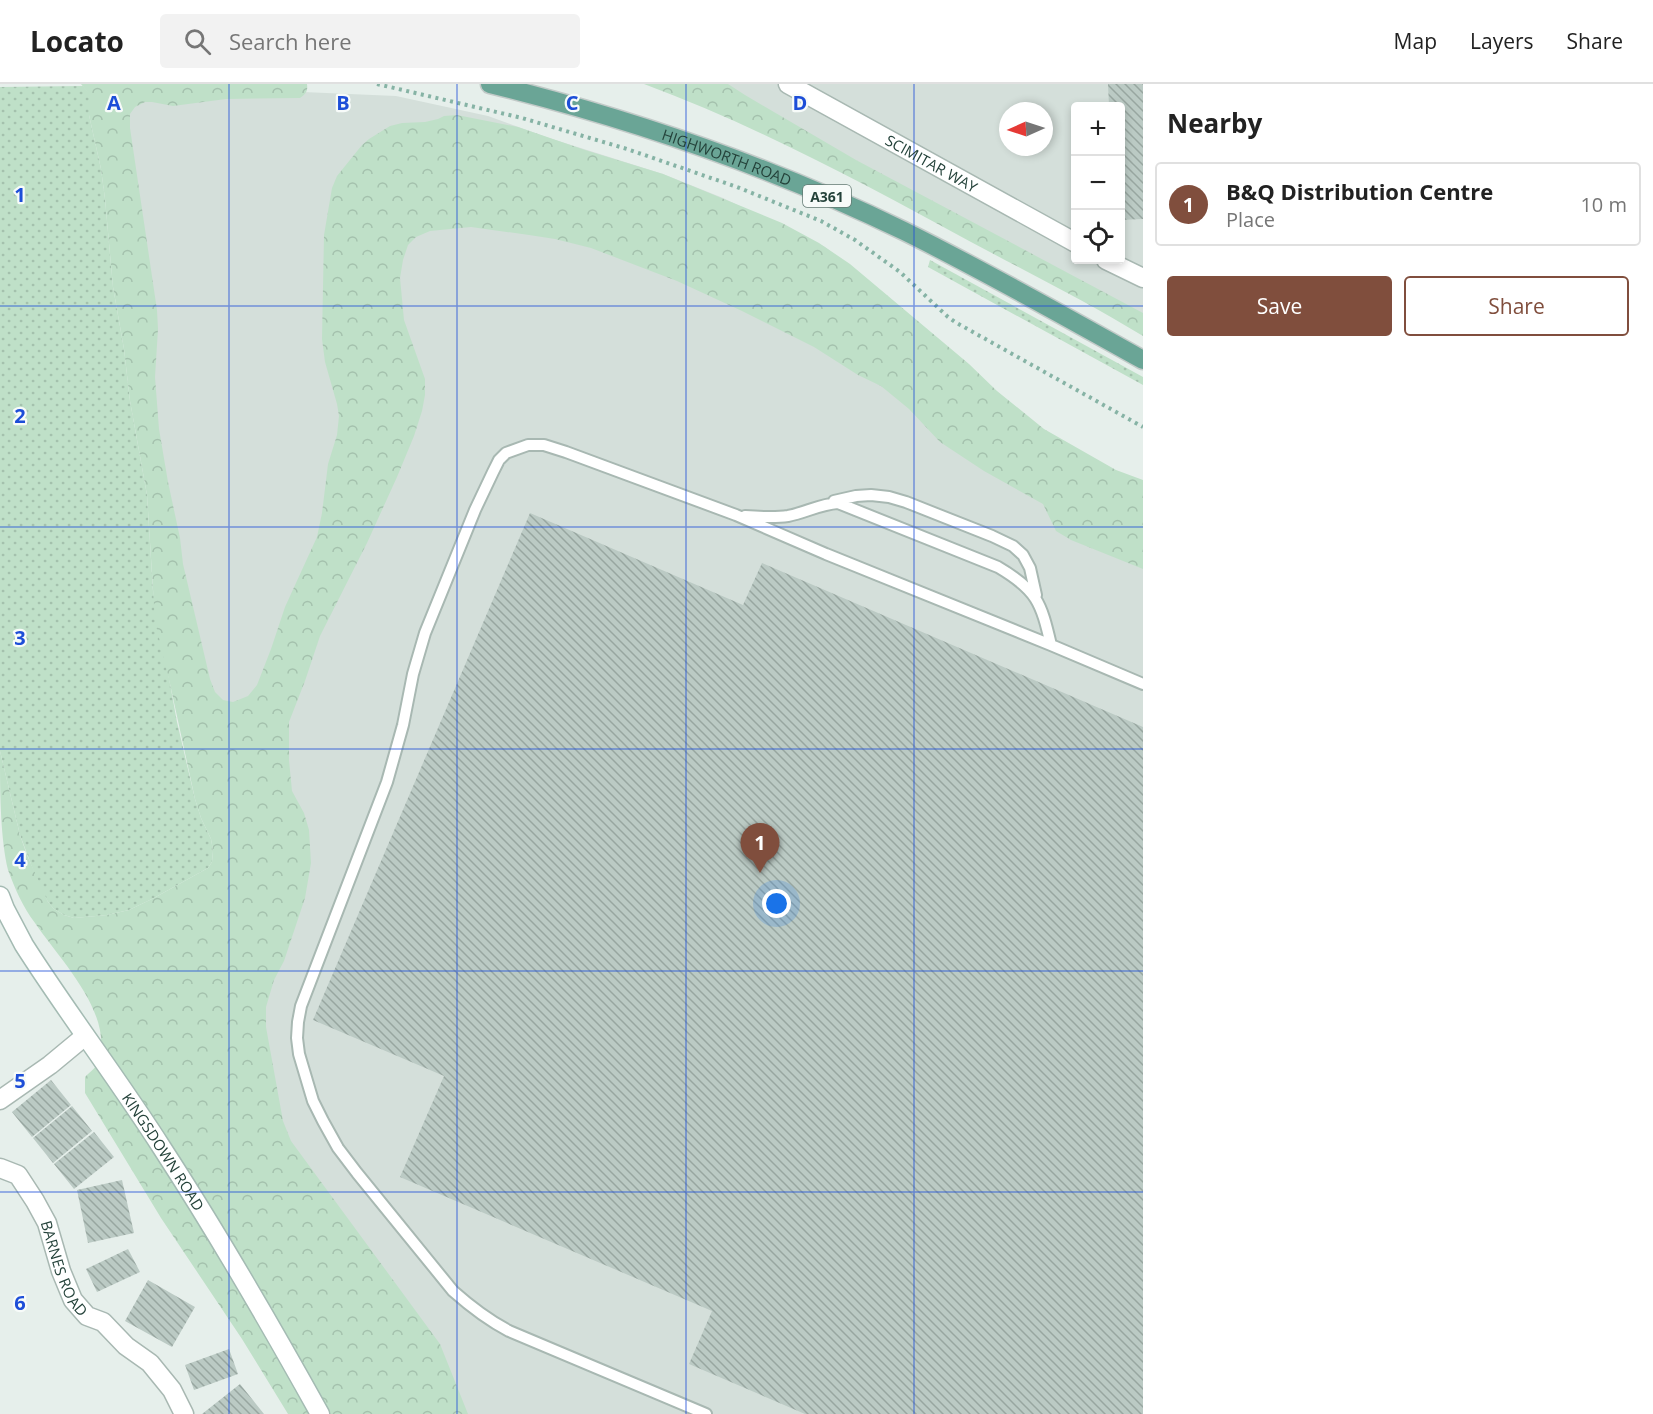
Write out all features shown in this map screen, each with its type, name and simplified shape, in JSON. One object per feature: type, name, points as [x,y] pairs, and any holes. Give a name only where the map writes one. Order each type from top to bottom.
[{"type":"main road","name":"HIGHWORTH ROAD","points":[[490,84],[638,125],[799,184],[860,210],[944,251],[1143,360]]},
{"type":"street","name":"SCIMITAR WAY","points":[[788,84],[1071,240]]},
{"type":"street","points":[[1114,264],[1143,278]]},
{"type":"street","name":"KINGSDOWN ROAD","points":[[2,906],[24,945],[196,1200],[320,1414]]},
{"type":"street","points":[[0,1100],[50,1065],[85,1036]]},
{"type":"street","name":"BARNES ROAD","points":[[0,1168],[18,1175],[35,1201],[46,1223],[73,1300],[87,1316],[103,1322],[126,1346],[150,1364],[172,1390],[184,1414]]},
{"type":"lane","points":[[706,1414],[509,1331],[481,1314],[453,1291],[338,1148],[313,1101],[305,1077],[297,1038],[301,1006],[387,782],[403,725],[413,674],[426,633],[475,510],[499,460],[515,448],[528,445],[544,445],[566,452],[736,515],[1143,684]]},
{"type":"lane","points":[[736,515],[764,518],[788,516],[828,503],[871,495],[906,502],[1002,541],[1013,546],[1023,555],[1030,568],[1051,645]]},
{"type":"lane","points":[[828,503],[856,508],[998,567],[1029,589],[1038,601]]},
{"type":"path","points":[[377,84],[522,118],[627,149],[737,187],[821,221],[840,230],[900,272],[955,322],[1143,427]]},
{"type":"shaded area","points":[[669,84],[1143,84],[1143,331],[688,90]]},
{"type":"shaded area","points":[[108,88],[396,96],[488,116],[663,174],[723,198],[825,247],[868,281],[1050,448],[1143,496],[1143,1414],[367,1414],[235,1192],[251,871],[160,531]]},
{"type":"green space","points":[[81,84],[307,84],[306,92],[300,98],[226,99],[173,106],[145,102],[135,107],[130,114],[130,128],[157,310],[155,377],[159,429],[183,564],[210,679],[215,692],[223,700],[233,702],[248,696],[257,685],[285,607],[317,537],[328,464],[337,435],[339,416],[325,362],[322,339],[324,235],[332,188],[337,176],[362,145],[390,126],[402,123],[425,122],[444,116],[457,115],[518,127],[663,174],[782,223],[819,243],[850,264],[1044,429],[1116,470],[1143,480],[1143,569],[1071,540],[1056,531],[1043,504],[984,471],[940,442],[909,409],[881,386],[858,375],[814,347],[677,281],[591,248],[555,239],[471,227],[430,231],[416,237],[408,245],[400,278],[404,320],[425,379],[425,395],[414,436],[397,477],[320,636],[289,722],[292,791],[304,813],[309,830],[311,863],[305,898],[266,1007],[266,1027],[283,1121],[291,1141],[440,1344],[468,1414],[288,1414],[242,1339],[161,1218],[85,1093],[85,1077],[99,1060],[101,1042],[98,1024],[82,987],[27,911],[8,870],[2,827],[0,751],[27,855],[48,902],[64,915],[74,918],[129,910],[208,868],[212,862],[211,839],[195,799],[155,621],[147,495],[113,287],[105,199],[89,115],[89,94]]},
{"type":"green space","points":[[644,84],[728,84],[856,160],[1143,313],[1143,336],[1101,311],[810,157],[728,118]]},
{"type":"green space","points":[[83,86],[89,93],[89,115],[101,169],[113,287],[147,495],[153,591],[177,722],[195,799],[211,839],[213,851],[212,862],[208,868],[154,898],[129,910],[74,918],[54,909],[38,883],[20,835],[0,751],[0,87]]},
{"type":"green space","points":[[930,260],[1143,377],[1143,385],[928,267]]},
{"type":"building","points":[[1108,84],[1143,84],[1143,219],[1125,220],[1125,102],[1109,102]]},
{"type":"building","points":[[530,513],[743,605],[762,563],[1143,727],[1143,1414],[805,1414],[689,1364],[712,1311],[400,1177],[444,1076],[313,1020]]},
{"type":"building","points":[[51,1080],[71,1105],[32,1137],[12,1112]]},
{"type":"building","points":[[72,1106],[92,1131],[53,1163],[33,1138]]},
{"type":"building","points":[[94,1132],[114,1157],[74,1189],[54,1164]]},
{"type":"building","points":[[122,1180],[134,1233],[88,1243],[77,1190]]},
{"type":"building","points":[[128,1249],[140,1272],[97,1292],[86,1269]]},
{"type":"building","points":[[148,1280],[195,1307],[172,1347],[125,1321]]},
{"type":"building","points":[[229,1349],[238,1374],[194,1390],[185,1365]]},
{"type":"building","points":[[240,1384],[264,1414],[202,1414]]},
{"type":"place","name":"B&Q Distribution Centre","points":[[760,873]]}]
